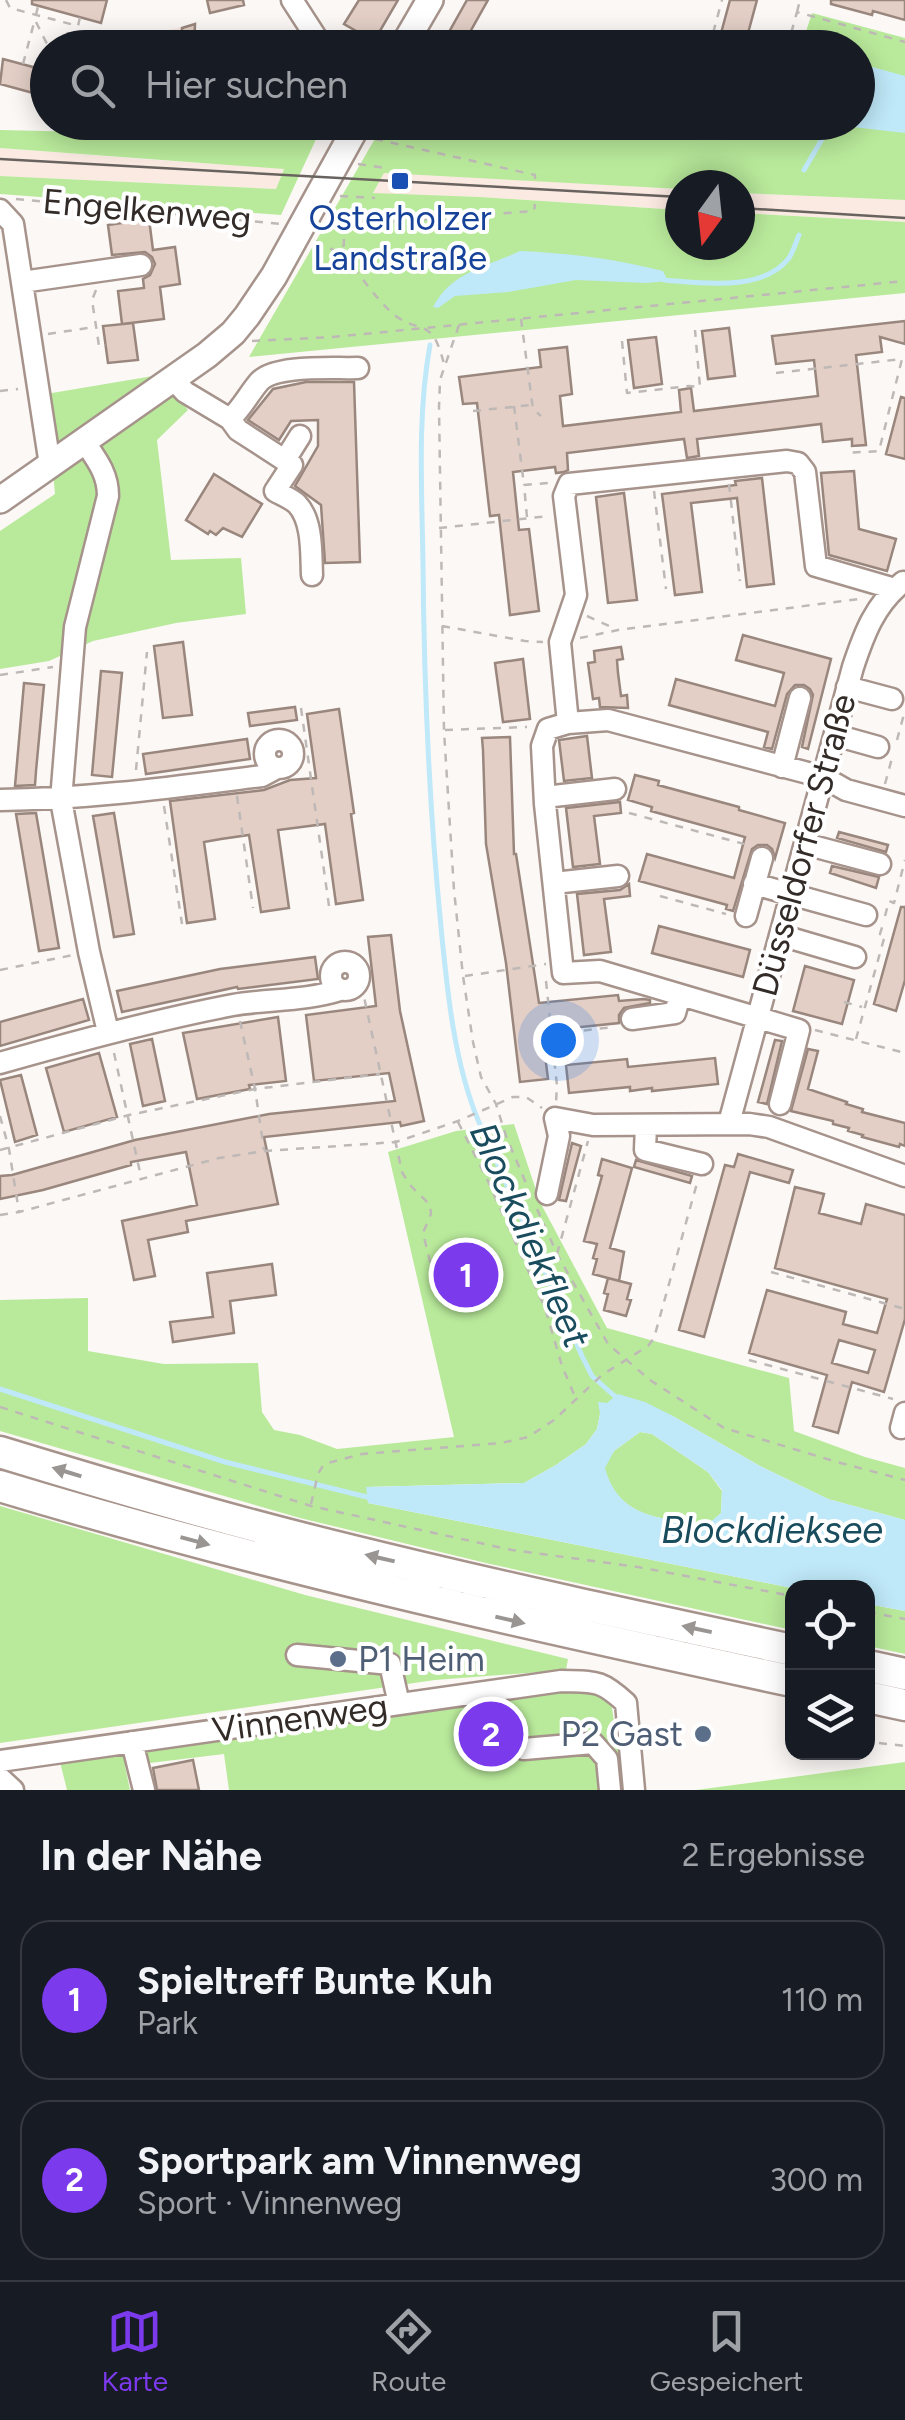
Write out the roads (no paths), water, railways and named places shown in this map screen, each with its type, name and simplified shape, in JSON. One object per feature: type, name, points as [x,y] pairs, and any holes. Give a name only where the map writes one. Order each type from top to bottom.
[{"type":"highway","points":[[0,1452],[144,1496],[343,1549],[785,1648]]},
{"type":"highway","points":[[0,1486],[340,1580],[785,1679]]},
{"type":"highway","points":[[875,1668],[905,1674]]},
{"type":"highway","points":[[875,1699],[905,1705]]},
{"type":"main road","points":[[412,30],[430,0]]},
{"type":"main road","points":[[0,500],[174,380],[233,333],[260,299],[353,140]]},
{"type":"street","points":[[292,0],[311,30]]},
{"type":"street","name":"Engelkenweg","points":[[1,210],[13,224],[50,465]]},
{"type":"street","points":[[22,282],[141,265]]},
{"type":"street","points":[[230,419],[261,379],[278,371],[358,368]]},
{"type":"street","points":[[174,380],[185,392],[230,419],[238,430],[292,464],[276,491],[297,504],[306,522],[312,574]]},
{"type":"street","points":[[285,460],[300,436]]},
{"type":"street","points":[[84,442],[104,472],[108,496],[75,627],[61,800],[108,1032]]},
{"type":"street","points":[[780,1104],[800,1030],[600,971],[554,969],[554,883],[542,746],[558,726],[560,642],[576,594],[564,496],[558,484],[798,463],[805,472],[816,566],[894,591]]},
{"type":"street","name":"Düsseldorfer Straße","points":[[729,1123],[864,632],[894,591]]},
{"type":"street","points":[[848,687],[892,699]]},
{"type":"street","points":[[782,766],[800,698]]},
{"type":"street","points":[[558,726],[608,720],[782,766],[823,778],[846,790],[905,806]]},
{"type":"street","points":[[834,735],[878,747]]},
{"type":"street","points":[[0,800],[61,800],[134,792],[262,776],[283,766]]},
{"type":"street","points":[[545,797],[615,788]]},
{"type":"street","points":[[804,844],[880,864]]},
{"type":"street","points":[[742,917],[760,853]]},
{"type":"street","points":[[554,883],[618,876]]},
{"type":"street","points":[[754,884],[866,914]]},
{"type":"street","points":[[780,936],[855,956]]},
{"type":"street","points":[[0,1062],[108,1032],[237,1004],[326,994],[348,986]]},
{"type":"street","points":[[632,1019],[675,1012],[680,994]]},
{"type":"street","points":[[536,1194],[558,1136],[555,1118],[593,1125],[729,1123],[769,1127],[905,1176]]},
{"type":"street","points":[[646,1124],[645,1150],[702,1164]]},
{"type":"street","points":[[297,1654],[390,1664],[399,1704]]},
{"type":"street","name":"Vinnenweg","points":[[0,1761],[477,1692],[561,1681],[600,1682],[626,1703],[634,1790]]},
{"type":"street","points":[[477,1692],[480,1710],[496,1722],[508,1742],[524,1749],[593,1743],[606,1759],[610,1790]]},
{"type":"street","points":[[132,1742],[144,1790]]},
{"type":"street","points":[[0,1778],[12,1790]]},
{"type":"water","points":[[875,68],[905,76],[905,133],[875,130]]},
{"type":"water","points":[[520,251],[627,263],[663,271],[668,281],[576,280],[455,296],[438,308],[433,307],[460,278]]},
{"type":"water","name":"Blockdieksee","points":[[618,1394],[645,1402],[828,1499],[905,1520],[905,1611],[875,1605],[875,1580],[785,1580],[785,1587],[368,1503],[366,1487],[524,1483],[586,1444],[597,1429],[598,1402],[607,1403]],"holes":[[[640,1432],[652,1434],[708,1472],[722,1490],[721,1513],[708,1524],[659,1518],[632,1507],[621,1498],[605,1468],[614,1451]]]},
{"type":"waterway","name":"Blockdiekfleet","points":[[804,170],[822,140]]},
{"type":"waterway","name":"Blockdiekfleet","points":[[664,280],[731,283],[764,276],[789,258],[799,235]]},
{"type":"waterway","name":"Blockdiekfleet","points":[[430,345],[421,454],[426,700],[437,882],[453,1025],[478,1120],[582,1356],[592,1376],[619,1400]]},
{"type":"waterway","name":"Blockdiekfleet","points":[[0,1389],[225,1462],[371,1498]]},
{"type":"tram line","points":[[0,159],[665,196]]},
{"type":"tram line","points":[[755,209],[905,218]]},
{"type":"place","name":"Osterholzer Landstraße","points":[[400,181]]},
{"type":"place","name":"Spieltreff Bunte Kuh","points":[[466,1275]]},
{"type":"place","name":"P1 Heim","points":[[338,1659]]},
{"type":"place","name":"Sportpark am Vinnenweg","points":[[491,1734]]},
{"type":"place","name":"P2 Gast","points":[[703,1734]]}]
